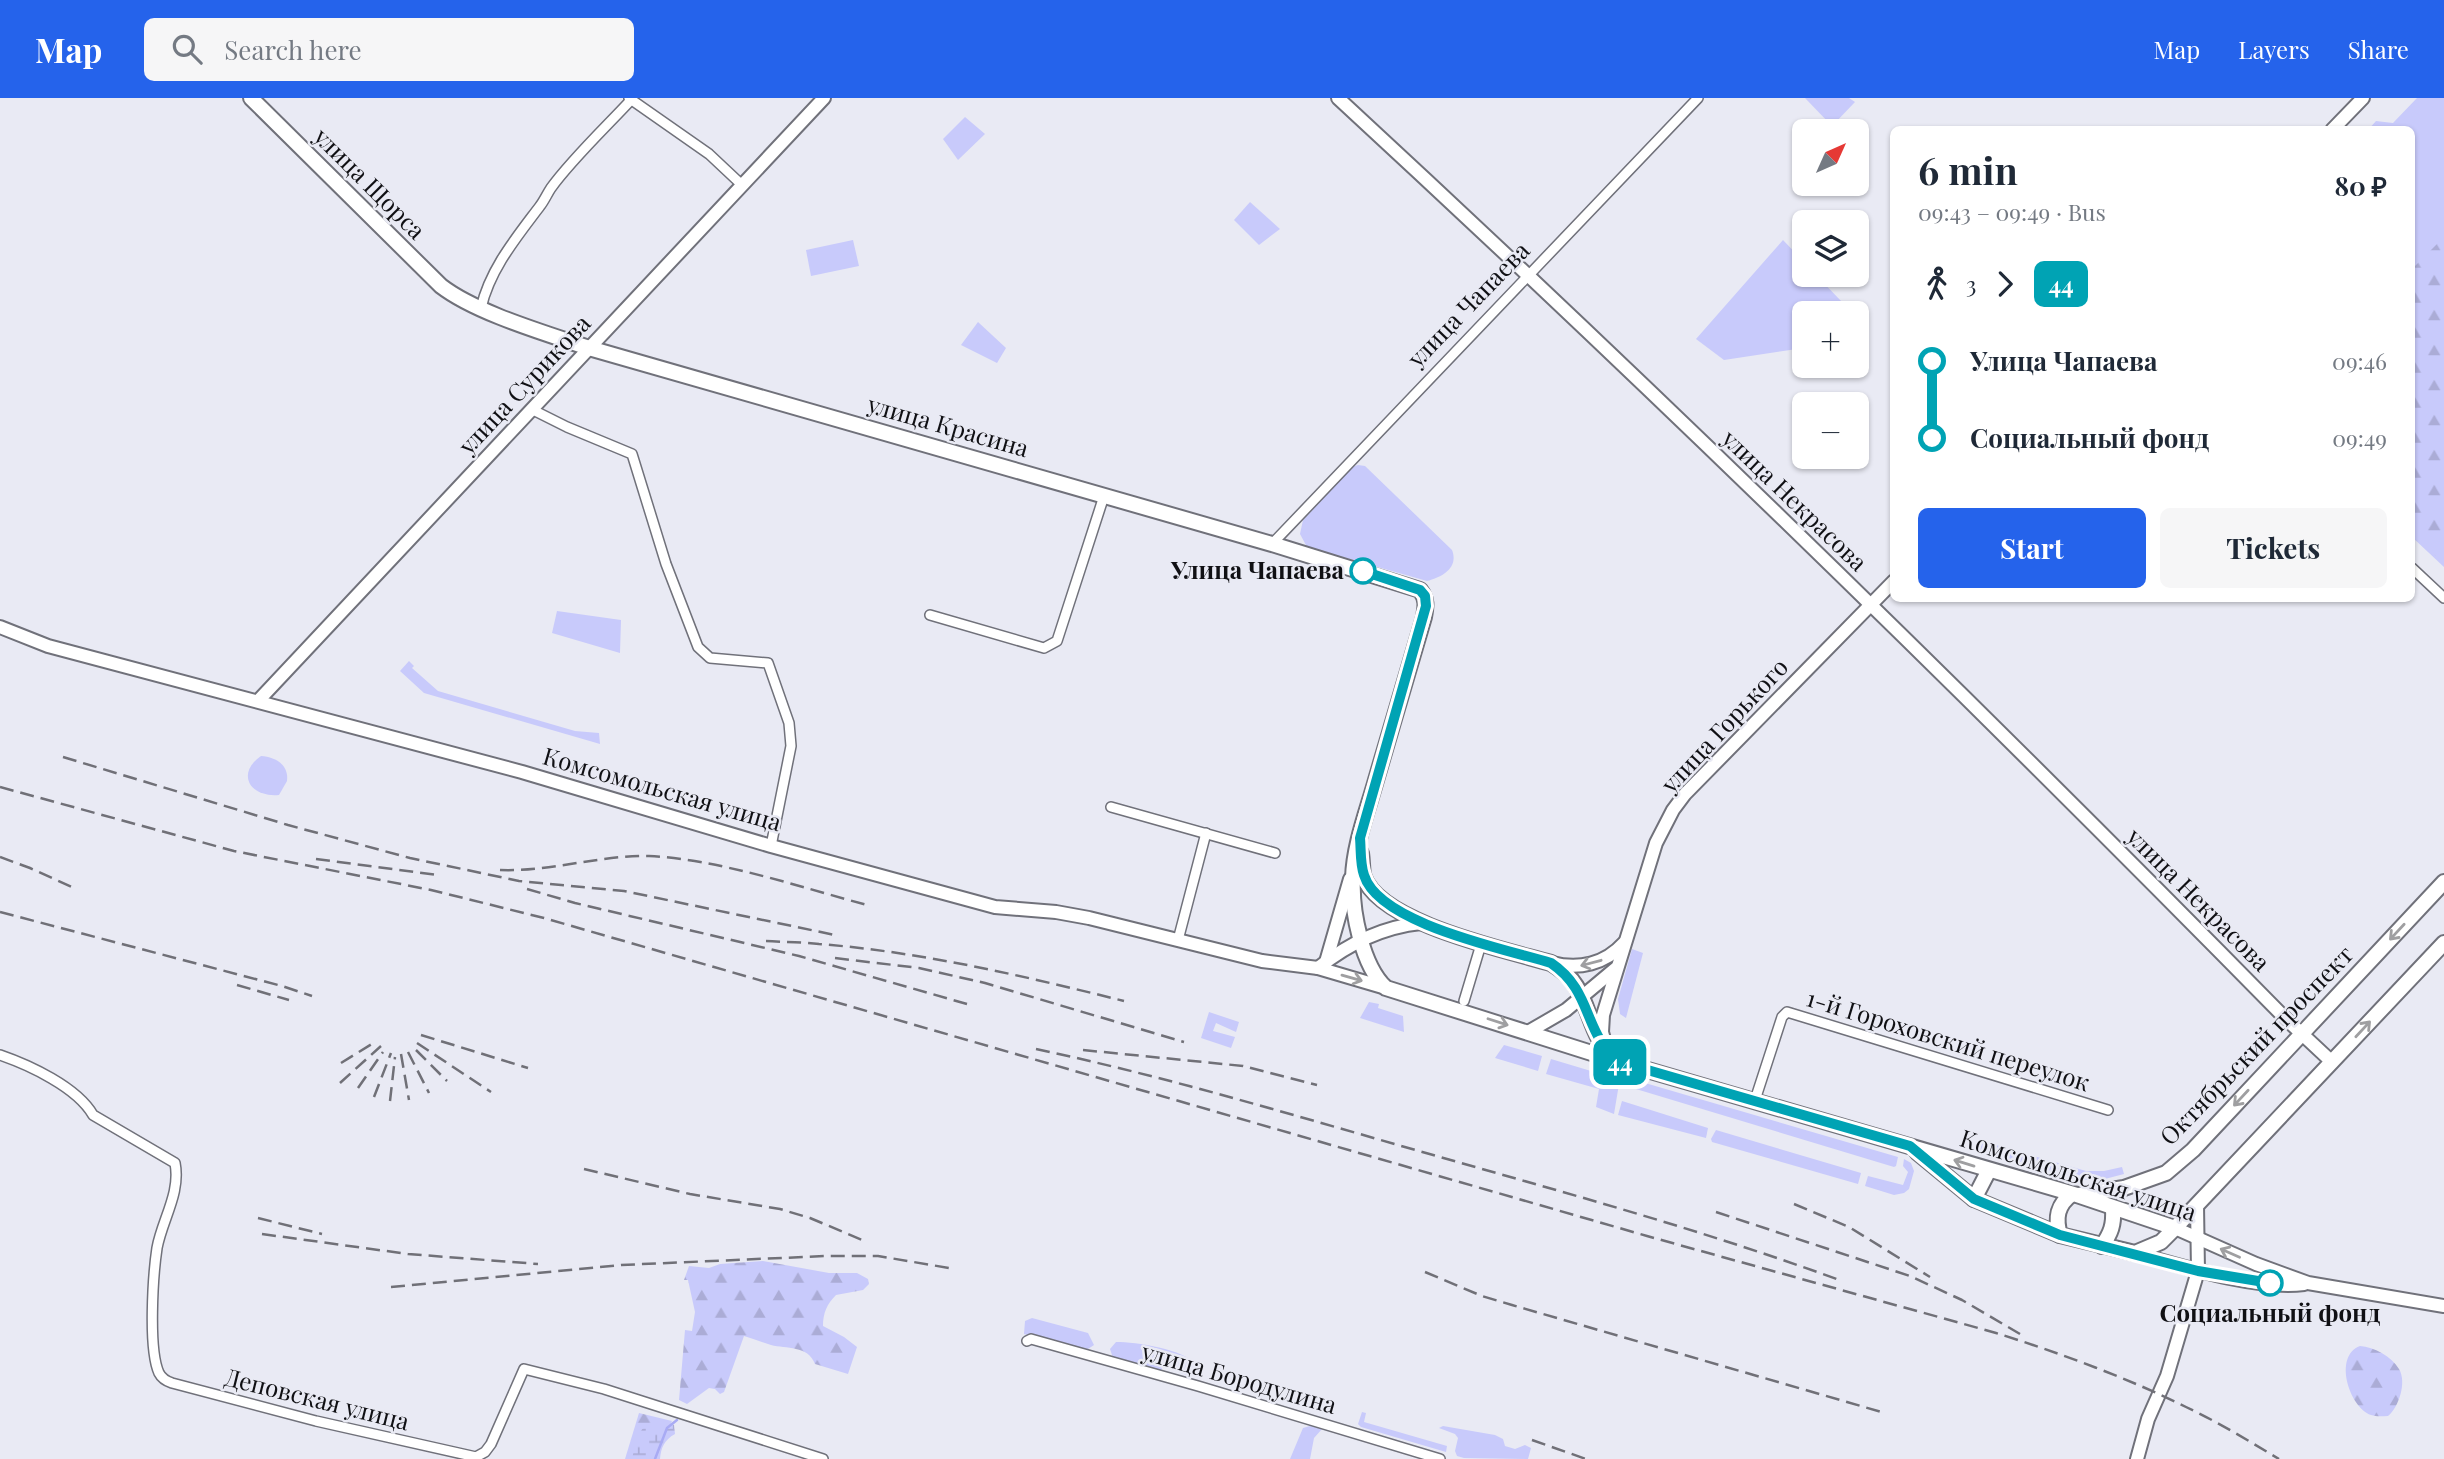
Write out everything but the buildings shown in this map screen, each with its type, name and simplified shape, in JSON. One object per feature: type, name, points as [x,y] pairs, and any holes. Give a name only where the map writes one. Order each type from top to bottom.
[{"type":"main road","name":"улица Щорса","points":[[251,98],[401,248],[441,286],[458,298]]},
{"type":"main road","name":"улица Красина","points":[[458,298],[589,348],[1272,544],[1420,590],[1425,596],[1424,617],[1360,838]]},
{"type":"main road","points":[[1360,838],[1353,869],[1353,901],[1371,968],[1386,988]]},
{"type":"main road","points":[[1360,838],[1363,875],[1369,886],[1390,907],[1421,923],[1551,963],[1571,978],[1597,1035],[1616,1059]]},
{"type":"main road","name":"Октябрьский проспект","points":[[2074,1194],[2124,1188],[2166,1173],[2193,1150],[2444,882]]},
{"type":"main road","points":[[2135,1254],[2161,1242],[2175,1228],[2444,943]]},
{"type":"main road","name":"Комсомольская улица","points":[[1386,988],[2074,1194],[2175,1228]]},
{"type":"main road","name":"Комсомольская улица","points":[[1910,1146],[1974,1199],[2060,1235],[2135,1254]]},
{"type":"main road","points":[[1974,1199],[1989,1170]]},
{"type":"main road","points":[[2060,1235],[2056,1221],[2062,1201],[2074,1194]]},
{"type":"main road","points":[[2102,1246],[2111,1233],[2113,1209]]},
{"type":"street","name":"улица Сурикова","points":[[258,701],[824,98]]},
{"type":"street","name":"улица Некрасова","points":[[1338,98],[1529,274],[1665,408],[1871,603],[2332,1062]]},
{"type":"street","name":"улица Чапаева","points":[[1272,544],[1698,98]]},
{"type":"street","points":[[2336,126],[2363,98]]},
{"type":"street","points":[[481,308],[485,292],[500,264],[551,187],[630,99],[709,154],[742,185]]},
{"type":"street","points":[[531,409],[567,428],[632,454],[666,564],[698,647],[710,658],[768,663],[789,723],[791,746],[772,846]]},
{"type":"street","points":[[930,615],[1044,648],[1057,641],[1104,496]]},
{"type":"street","points":[[2415,571],[2444,598]]},
{"type":"street","name":"улица Горького","points":[[1616,1059],[1602,1032],[1603,1015],[1656,843],[1674,810],[1685,794],[1890,585]]},
{"type":"street","name":"Комсомольская улица","points":[[0,627],[48,646],[522,772],[772,846],[995,907],[1056,912],[1262,961],[1322,965],[1386,988]]},
{"type":"street","points":[[1111,807],[1275,853]]},
{"type":"street","points":[[1178,940],[1206,833]]},
{"type":"street","points":[[1322,965],[1353,869]]},
{"type":"street","points":[[1322,965],[1362,940],[1395,926],[1421,923]]},
{"type":"street","points":[[1551,963],[1578,966],[1591,964],[1607,958],[1625,942]]},
{"type":"street","points":[[1464,1001],[1479,951]]},
{"type":"street","points":[[1528,1032],[1582,998],[1617,967]]},
{"type":"street","name":"1-й Гороховский переулок","points":[[1755,1100],[1782,1017],[1787,1012],[2108,1110]]},
{"type":"street","name":"Деповская улица","points":[[0,1055],[36,1068],[87,1104],[93,1115],[175,1163],[176,1186],[157,1249],[153,1292],[156,1362],[162,1377],[172,1383],[316,1421],[476,1457],[485,1452],[491,1444],[524,1368],[604,1389],[823,1459]]},
{"type":"street","points":[[2137,1459],[2148,1419],[2169,1371],[2198,1271],[2197,1205]]},
{"type":"street","name":"Комсомольская улица","points":[[2175,1228],[2256,1264],[2308,1283],[2444,1306]]},
{"type":"street","name":"Комсомольская улица","points":[[2135,1254],[2198,1271],[2287,1286],[2308,1283]]},
{"type":"street","name":"улица Бородулина","points":[[1027,1341],[1031,1339],[1198,1386],[1440,1459]]},
{"type":"green space","points":[[1805,98],[1849,98],[1855,102],[1839,119],[1825,119]]},
{"type":"green space","points":[[2417,98],[2444,98],[2444,567],[2415,540],[2415,126],[2372,126],[2376,121],[2393,123]]},
{"type":"green space","points":[[965,117],[985,134],[958,160],[943,139]]},
{"type":"green space","points":[[1250,202],[1280,229],[1259,245],[1234,220]]},
{"type":"green space","points":[[2444,237],[2444,545],[2437,550],[2444,564],[2415,536],[2415,266]]},
{"type":"green space","points":[[853,240],[859,266],[811,276],[806,250]]},
{"type":"green space","points":[[1783,240],[1792,249],[1792,287],[1828,287],[1841,301],[1792,301],[1792,350],[1724,360],[1696,339]]},
{"type":"green space","points":[[978,322],[1006,348],[997,363],[961,345]]},
{"type":"green space","points":[[1365,466],[1452,550],[1453,562],[1448,571],[1427,581],[1307,547],[1300,534],[1303,520],[1352,467]]},
{"type":"green space","points":[[557,611],[621,620],[620,653],[552,633]]},
{"type":"green space","points":[[409,661],[414,666],[412,668],[438,691],[575,731],[599,733],[600,744],[424,693],[400,671]]},
{"type":"green space","points":[[261,756],[276,760],[286,770],[287,781],[279,795],[261,793],[250,783],[249,770]]},
{"type":"green space","points":[[1632,949],[1643,953],[1626,1018],[1620,1014],[1618,999]]},
{"type":"green space","points":[[1369,1002],[1379,1004],[1378,1008],[1403,1016],[1404,1032],[1360,1018]]},
{"type":"green space","points":[[1209,1012],[1239,1022],[1236,1032],[1216,1023],[1213,1031],[1235,1037],[1231,1048],[1201,1038]]},
{"type":"green space","points":[[1504,1045],[1542,1056],[1538,1071],[1495,1058]]},
{"type":"green space","points":[[1551,1059],[1601,1074],[1610,1082],[1619,1084],[1614,1114],[1596,1107],[1599,1089],[1546,1074]]},
{"type":"green space","points":[[1628,1078],[1898,1157],[1896,1166],[1626,1086]]},
{"type":"green space","points":[[1622,1101],[1708,1128],[1706,1138],[1618,1115]]},
{"type":"green space","points":[[1716,1130],[1861,1173],[1858,1184],[1712,1142]]},
{"type":"green space","points":[[1985,1142],[2086,1171],[2122,1167],[2124,1174],[2101,1180],[2082,1180],[1980,1150]]},
{"type":"green space","points":[[1904,1159],[1911,1163],[1914,1171],[1909,1189],[1904,1193],[1894,1195],[1865,1186],[1868,1176],[1903,1185],[1908,1172],[1903,1166]]},
{"type":"green space","points":[[763,1261],[829,1273],[857,1273],[868,1279],[869,1284],[863,1290],[836,1295],[828,1305],[824,1317],[823,1326],[857,1347],[848,1374],[815,1364],[812,1358],[802,1351],[744,1336],[724,1392],[720,1394],[709,1388],[687,1404],[679,1400],[685,1330],[692,1331],[695,1312],[688,1280],[684,1280],[689,1266],[709,1268],[720,1264]]},
{"type":"green space","points":[[1032,1318],[1088,1333],[1094,1345],[1088,1349],[1066,1346],[1024,1334],[1025,1321]]},
{"type":"green space","points":[[1116,1342],[1147,1345],[1182,1355],[1197,1365],[1194,1374],[1186,1375],[1163,1366],[1160,1372],[1113,1358],[1110,1349]]},
{"type":"green space","points":[[2360,1346],[2387,1356],[2396,1364],[2401,1374],[2401,1394],[2388,1416],[2373,1416],[2363,1410],[2351,1392],[2347,1381],[2347,1360]]},
{"type":"green space","points":[[1362,1412],[1366,1413],[1364,1422],[1447,1446],[1446,1452],[1361,1427],[1358,1424]]},
{"type":"green space","points":[[639,1413],[672,1421],[654,1459],[625,1459]]},
{"type":"green space","points":[[665,1421],[674,1425],[675,1434],[664,1445],[660,1459],[632,1459],[638,1437],[645,1426],[656,1426]]},
{"type":"green space","points":[[1310,1426],[1322,1429],[1314,1438],[1310,1459],[1290,1459],[1303,1428]]},
{"type":"green space","points":[[1443,1426],[1495,1435],[1503,1439],[1505,1446],[1515,1449],[1525,1445],[1531,1448],[1528,1459],[1457,1456],[1455,1451],[1458,1438],[1455,1434],[1439,1428]]},
{"type":"waterway","points":[[655,1459],[667,1428],[677,1420]]},
{"type":"railway","points":[[63,757],[288,825],[410,858],[519,881],[624,891],[835,935]]},
{"type":"railway","points":[[0,787],[234,851],[431,890],[544,918],[1647,1236],[1996,1333],[2068,1357],[2164,1396],[2279,1459]]},
{"type":"railway","points":[[500,870],[537,869],[630,856],[675,858],[758,875],[867,905]]},
{"type":"railway","points":[[0,857],[76,889]]},
{"type":"railway","points":[[316,859],[437,875]]},
{"type":"railway","points":[[527,889],[575,903],[799,956],[967,1004]]},
{"type":"railway","points":[[0,912],[312,996]]},
{"type":"railway","points":[[766,941],[858,948],[934,959],[1124,1001]]},
{"type":"railway","points":[[835,958],[919,968],[985,983],[1184,1042]]},
{"type":"railway","points":[[237,985],[289,1000]]},
{"type":"railway","points":[[421,1035],[528,1068]]},
{"type":"railway","points":[[341,1063],[375,1042]]},
{"type":"railway","points":[[417,1043],[491,1092]]},
{"type":"railway","points":[[340,1083],[381,1046]]},
{"type":"railway","points":[[1036,1049],[1232,1098],[1583,1198],[1688,1229],[1842,1281]]},
{"type":"railway","points":[[416,1050],[447,1081]]},
{"type":"railway","points":[[1083,1050],[1243,1066],[1317,1085]]},
{"type":"railway","points":[[358,1088],[383,1052]]},
{"type":"railway","points":[[408,1052],[429,1093]]},
{"type":"railway","points":[[374,1097],[391,1053]]},
{"type":"railway","points":[[401,1054],[409,1100]]},
{"type":"railway","points":[[390,1101],[395,1057]]},
{"type":"railway","points":[[584,1169],[690,1194],[780,1209],[810,1218],[867,1242]]},
{"type":"railway","points":[[1794,1204],[1849,1227],[1930,1277]]},
{"type":"railway","points":[[1716,1212],[1910,1276],[1962,1300],[2020,1334]]},
{"type":"railway","points":[[258,1218],[322,1234]]},
{"type":"railway","points":[[262,1234],[408,1254],[538,1264]]},
{"type":"railway","points":[[391,1287],[621,1265],[826,1256],[878,1256],[949,1268]]},
{"type":"railway","points":[[1425,1272],[1482,1296],[1885,1413]]},
{"type":"railway","points":[[1532,1440],[1586,1459]]},
{"type":"bus line","name":"44","points":[[1363,571],[1420,590],[1425,596],[1426,606],[1360,838],[1363,875],[1384,902],[1421,923],[1551,963],[1563,971],[1577,987],[1602,1045],[1620,1062],[1910,1146],[1974,1199],[2060,1235],[2198,1271],[2270,1283]]},
{"type":"place","name":"Улица Чапаева","points":[[1363,571]]},
{"type":"place","name":"Социальный фонд","points":[[2270,1283]]}]
